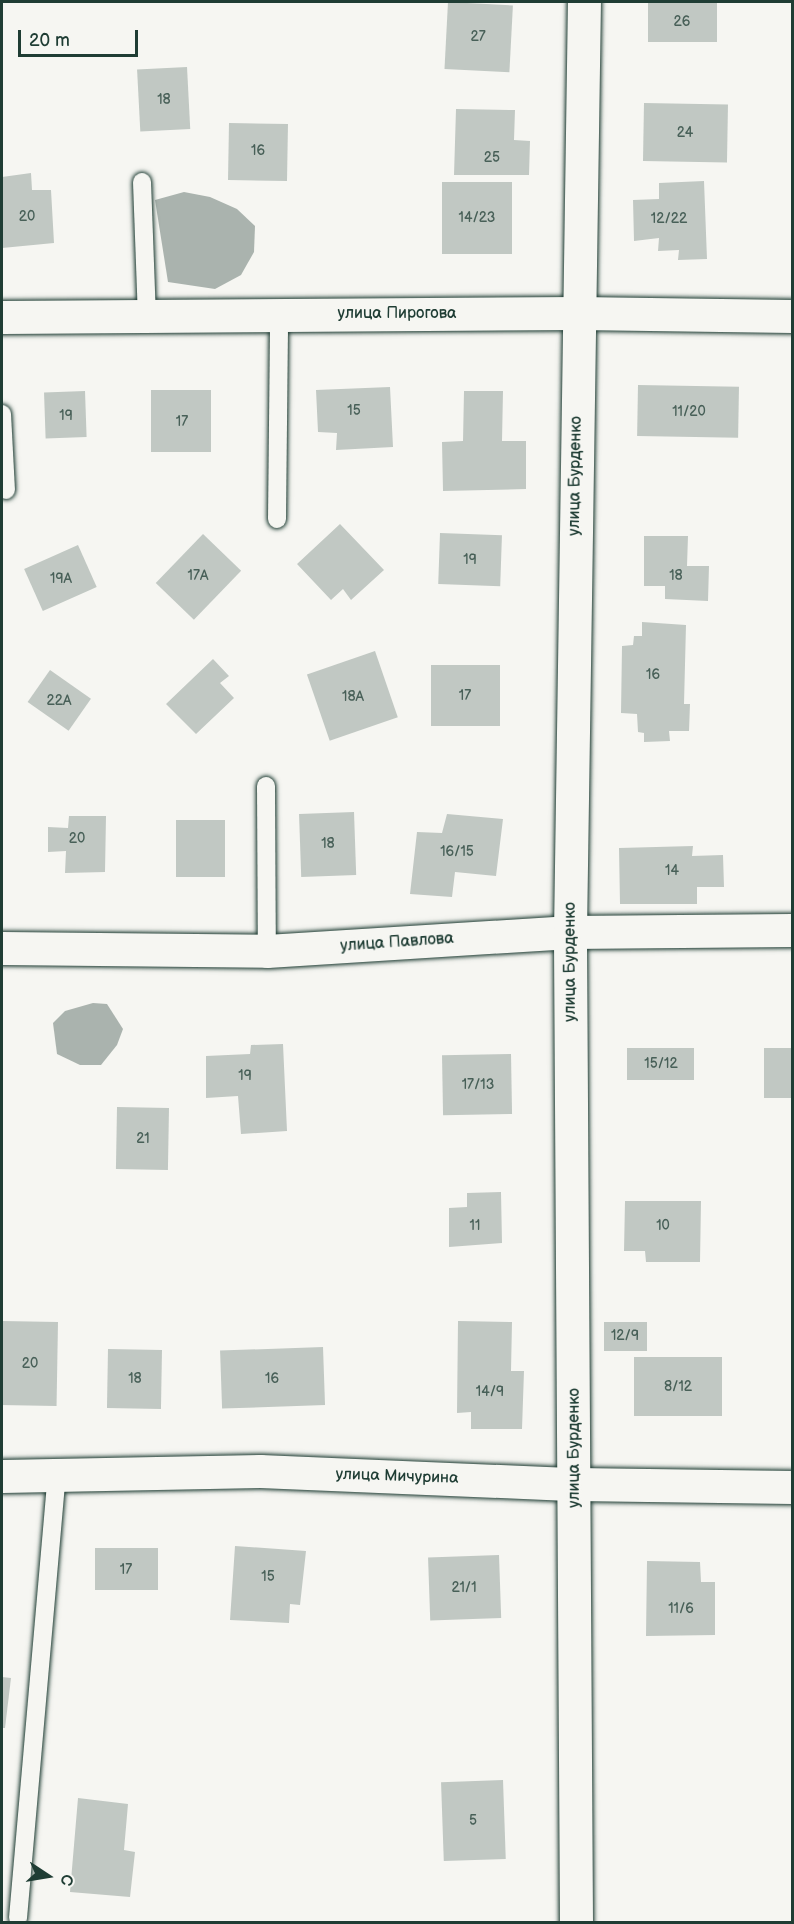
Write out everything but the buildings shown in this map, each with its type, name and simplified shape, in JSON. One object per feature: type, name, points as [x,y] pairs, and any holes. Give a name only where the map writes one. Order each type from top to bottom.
[{"type":"street","name":"улица Бурденко","points":[[576,1923],[570,932],[584,2]]},
{"type":"street","name":"улица Пирогова","points":[[2,317],[578,313],[792,316]]},
{"type":"street","name":"улица Павлова","points":[[2,948],[267,951],[570,932],[792,930]]},
{"type":"street","name":"улица Мичурина","points":[[2,1476],[260,1471],[575,1484],[792,1487]]},
{"type":"lane","points":[[142,182],[147,316]]},
{"type":"lane","points":[[277,519],[279,315]]},
{"type":"lane","points":[[2,414],[6,490]]},
{"type":"lane","points":[[266,786],[267,951]]},
{"type":"lane","points":[[18,1918],[57,1475]]},
{"type":"shaded area","points":[[184,192],[210,197],[237,209],[255,226],[254,252],[241,275],[215,289],[168,282],[155,200]]},
{"type":"shaded area","points":[[93,1003],[107,1004],[123,1029],[117,1045],[101,1065],[80,1065],[57,1054],[53,1023],[65,1011]]}]
